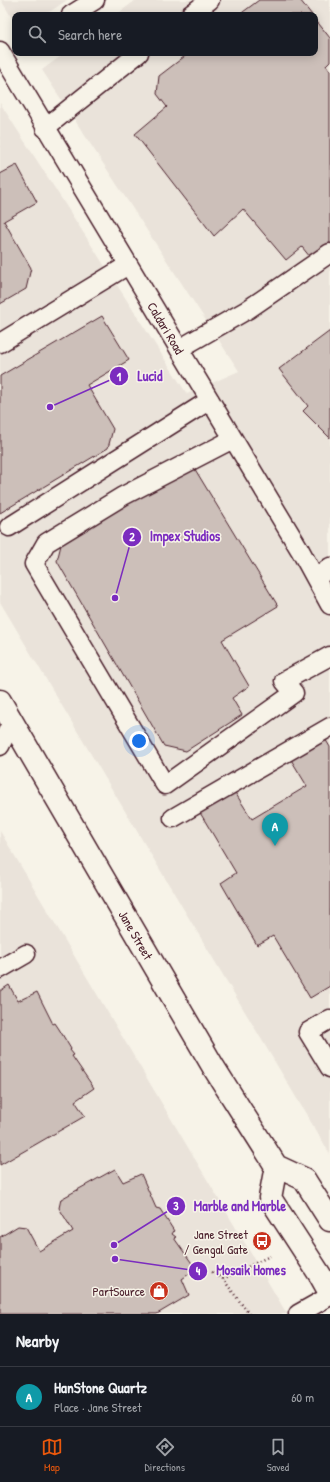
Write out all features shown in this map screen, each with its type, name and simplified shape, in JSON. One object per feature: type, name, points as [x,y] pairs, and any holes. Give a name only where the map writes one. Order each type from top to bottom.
[{"type":"main road","name":"Jane Street","points":[[0,701],[6,724],[214,1068],[276,1166]]},
{"type":"main road","points":[[330,1220],[304,1179],[276,1166],[270,1198],[320,1275],[330,1294]]},
{"type":"street","points":[[76,12],[95,0]]},
{"type":"street","points":[[194,12],[210,0]]},
{"type":"street","name":"Caldari Road","points":[[5,55],[45,128],[210,400],[330,605]]},
{"type":"street","points":[[45,128],[135,56]]},
{"type":"street","points":[[179,349],[247,310],[330,254]]},
{"type":"street","points":[[0,343],[128,264]]},
{"type":"street","points":[[9,527],[210,400]]},
{"type":"street","points":[[233,439],[123,496],[46,543],[34,564],[165,785],[294,693],[284,681],[330,656]]},
{"type":"street","points":[[316,579],[330,567]]},
{"type":"street","points":[[0,746],[6,724]]},
{"type":"street","points":[[173,818],[330,727]]},
{"type":"street","points":[[0,969],[26,954]]},
{"type":"street","points":[[330,1019],[308,1032],[330,1068]]},
{"type":"street","points":[[298,1314],[330,1294]]},
{"type":"path","points":[[223,1278],[270,1256]]},
{"type":"path","points":[[212,1272],[223,1278],[249,1314]]},
{"type":"shaded area","points":[[1,0],[67,0],[48,12],[12,12],[12,18]]},
{"type":"shaded area","points":[[136,0],[330,0],[330,1154],[0,602],[0,103],[187,394],[239,371],[42,70],[61,56],[318,56],[318,12],[120,12]]},
{"type":"shaded area","points":[[0,831],[287,1314],[0,1314]]},
{"type":"building","points":[[259,0],[300,0],[310,12],[243,12]]},
{"type":"building","points":[[318,23],[330,38],[330,61],[326,65],[330,71],[330,250],[314,262],[302,247],[286,260],[243,209],[214,236],[135,134],[167,107],[157,94],[159,76],[185,56],[318,56]]},
{"type":"building","points":[[17,165],[37,202],[4,221],[31,268],[26,289],[0,304],[0,174]]},
{"type":"building","points":[[102,316],[129,360],[87,385],[113,429],[108,448],[0,513],[0,376]]},
{"type":"building","points":[[330,331],[330,438],[303,411],[308,406],[279,369]]},
{"type":"building","points":[[193,466],[278,606],[222,640],[249,686],[232,698],[242,715],[186,751],[164,746],[57,561],[62,541]]},
{"type":"building","points":[[324,737],[330,747],[330,986],[310,998],[273,936],[257,945],[221,883],[236,873],[199,811],[234,791],[252,819],[307,786],[290,758]]},
{"type":"building","points":[[9,985],[18,1001],[37,992],[53,1024],[55,1023],[71,1049],[70,1050],[74,1055],[72,1056],[94,1088],[75,1101],[85,1116],[0,1165],[0,991]]},
{"type":"building","points":[[115,1169],[123,1182],[141,1174],[156,1208],[160,1209],[174,1231],[172,1234],[176,1237],[174,1238],[196,1269],[182,1279],[189,1295],[157,1314],[0,1314],[0,1237],[18,1226],[26,1227],[39,1251],[73,1231],[59,1208],[61,1199]]},
{"type":"place","name":"Lucid","points":[[50,407]]},
{"type":"place","name":"Impex Studios","points":[[115,598]]},
{"type":"place","name":"HanStone Quartz","points":[[275,846]]},
{"type":"place","name":"Jane Street / Gengal Gate","points":[[262,1241]]},
{"type":"place","name":"Marble and Marble","points":[[114,1245]]},
{"type":"place","name":"Mosaik Homes","points":[[115,1259]]},
{"type":"place","name":"PartSource","points":[[159,1291]]}]
